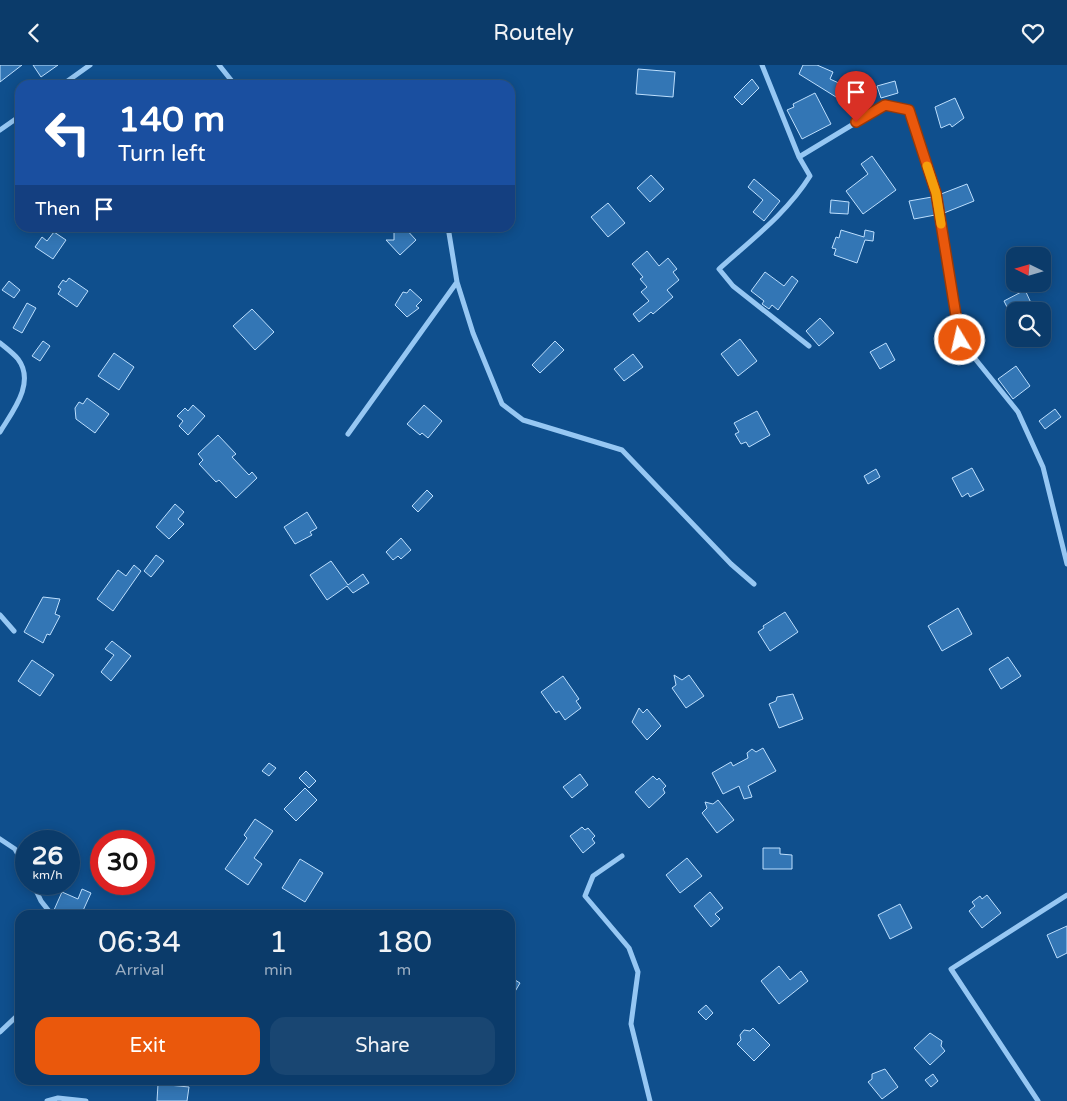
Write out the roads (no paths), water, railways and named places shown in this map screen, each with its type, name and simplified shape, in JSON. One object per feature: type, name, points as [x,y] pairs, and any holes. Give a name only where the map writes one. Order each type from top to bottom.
[{"type":"street","points":[[69,80],[90,65]]},
{"type":"street","points":[[218,65],[231,80]]},
{"type":"street","points":[[762,65],[799,157],[810,176],[799,193],[719,269],[733,286],[809,346]]},
{"type":"street","points":[[799,157],[885,105],[909,110],[936,193],[960,340],[1018,412],[1044,467],[1067,564]]},
{"type":"street","points":[[0,130],[15,119]]},
{"type":"street","points":[[449,232],[457,282],[473,333],[502,405],[523,420],[622,450],[731,564],[754,584]]},
{"type":"street","points":[[348,434],[457,282]]},
{"type":"street","points":[[0,343],[19,360],[25,381],[22,395],[0,432]]},
{"type":"street","points":[[0,615],[14,631]]},
{"type":"street","points":[[0,839],[15,851]]},
{"type":"street","points":[[622,856],[593,876],[585,896],[629,948],[638,972],[631,1024],[650,1101]]},
{"type":"street","points":[[38,895],[48,910]]},
{"type":"street","points":[[1038,1101],[951,969],[1067,895]]},
{"type":"street","points":[[0,1033],[15,1018]]},
{"type":"street","points":[[47,1101],[58,1098],[86,1101]]}]
